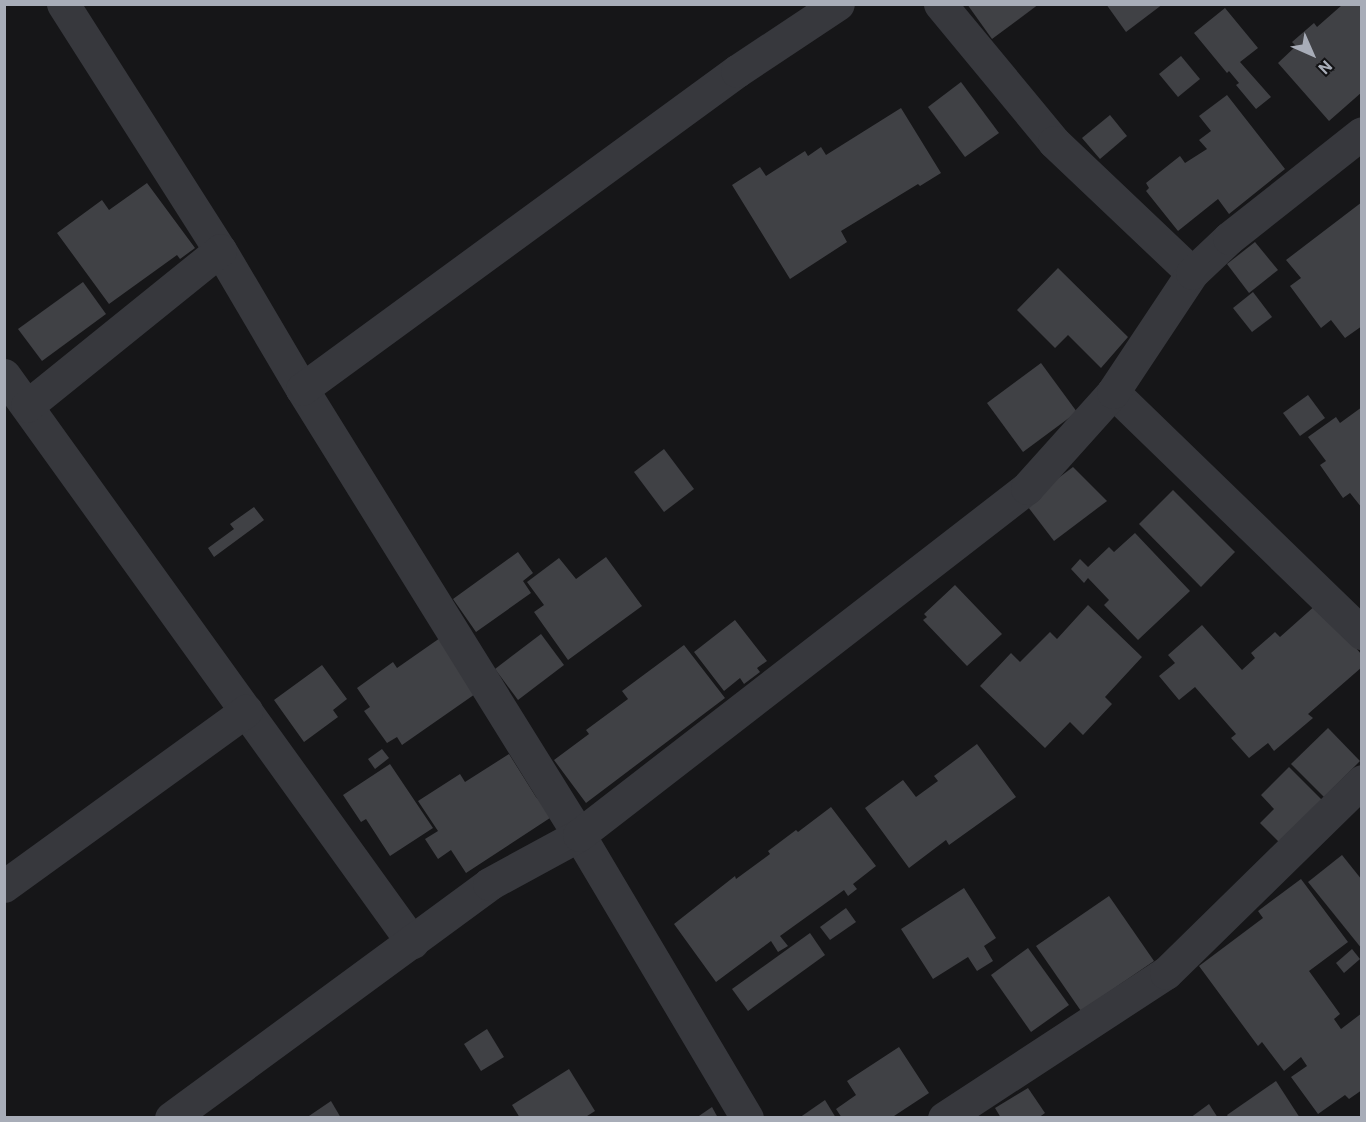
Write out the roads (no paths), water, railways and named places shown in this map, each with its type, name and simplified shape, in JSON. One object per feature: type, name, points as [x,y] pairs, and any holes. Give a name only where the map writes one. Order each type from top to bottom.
[{"type":"street","points":[[63,4],[220,250],[302,389],[579,835],[747,1118]]},
{"type":"street","points":[[302,389],[737,71],[838,4]]},
{"type":"street","points":[[940,4],[1054,142],[1192,273]]},
{"type":"street","points":[[171,1118],[489,884],[579,835],[1027,488],[1113,392],[1192,273],[1229,238],[1362,133]]},
{"type":"street","points":[[27,406],[220,250]]},
{"type":"street","points":[[4,375],[412,942]]},
{"type":"street","points":[[1113,392],[1362,633]]},
{"type":"street","points":[[4,886],[246,711]]},
{"type":"street","points":[[944,1118],[1166,973],[1362,781]]}]
